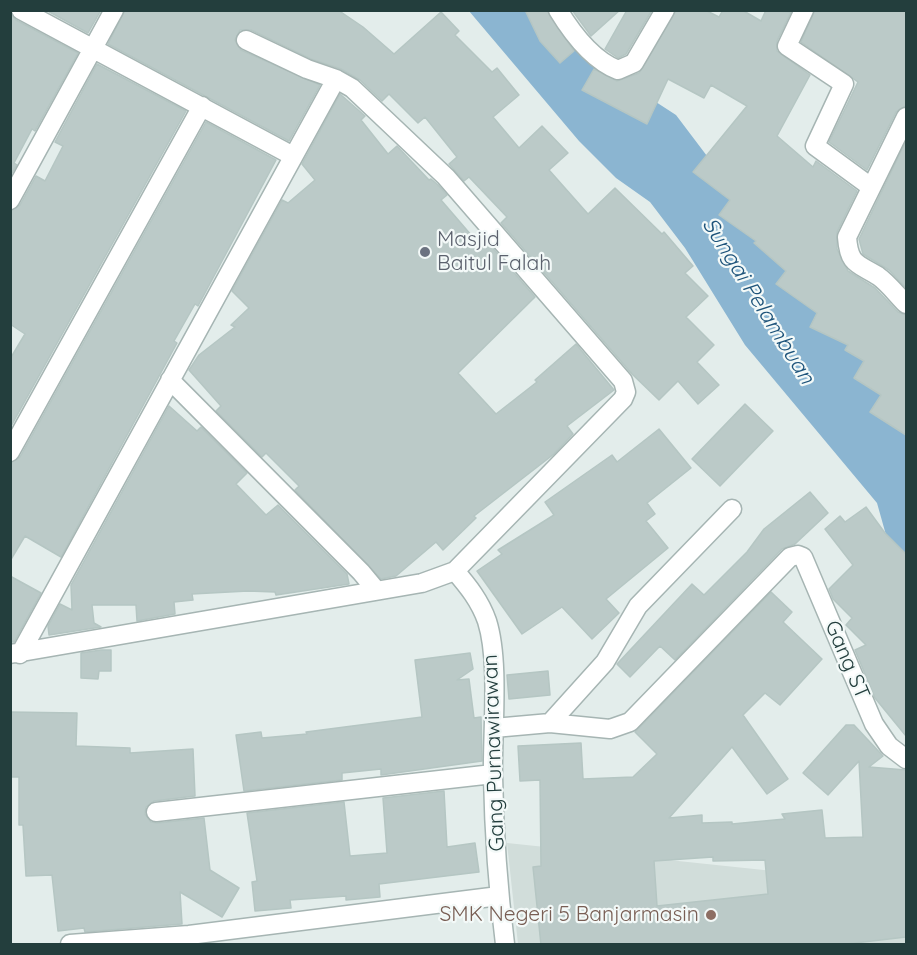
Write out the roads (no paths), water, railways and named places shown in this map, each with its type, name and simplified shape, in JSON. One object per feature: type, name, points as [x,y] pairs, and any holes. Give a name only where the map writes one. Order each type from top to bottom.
[{"type":"street","points":[[21,10],[293,156]]},
{"type":"street","points":[[10,200],[114,10]]},
{"type":"street","points":[[558,10],[588,50],[609,67],[618,70],[634,63],[665,10]]},
{"type":"street","points":[[804,10],[787,46],[844,84],[815,146],[871,187]]},
{"type":"street","points":[[15,654],[422,583],[455,571],[620,405],[626,386],[446,177],[352,88],[246,40]]},
{"type":"street","points":[[15,654],[336,79]]},
{"type":"street","points":[[10,452],[202,106]]},
{"type":"street","points":[[906,117],[847,237],[848,252],[855,264],[879,277],[906,303]]},
{"type":"street","points":[[170,380],[361,572],[376,590]]},
{"type":"street","points":[[494,728],[550,723],[605,662],[638,606],[732,509]]},
{"type":"street","name":"Gang ST","points":[[550,723],[610,729],[630,722],[790,557],[798,555],[803,557],[874,724],[889,746],[906,759]]},
{"type":"street","name":"Gang Purnawirawan","points":[[455,571],[474,594],[487,622],[491,648],[493,774],[499,896],[505,945]]},
{"type":"street","points":[[156,812],[493,774]]},
{"type":"street","points":[[70,945],[189,935],[499,896]]},
{"type":"water","name":"Sungai Pelambuan","points":[[469,11],[549,11],[605,69],[676,115],[738,197],[906,397],[906,606],[877,503],[745,345],[685,248],[650,202],[616,178],[579,141]]},
{"type":"place","name":"Masjid Baitul Falah","points":[[425,252]]},
{"type":"place","name":"SMK Negeri 5 Banjarmasin","points":[[711,915]]}]
